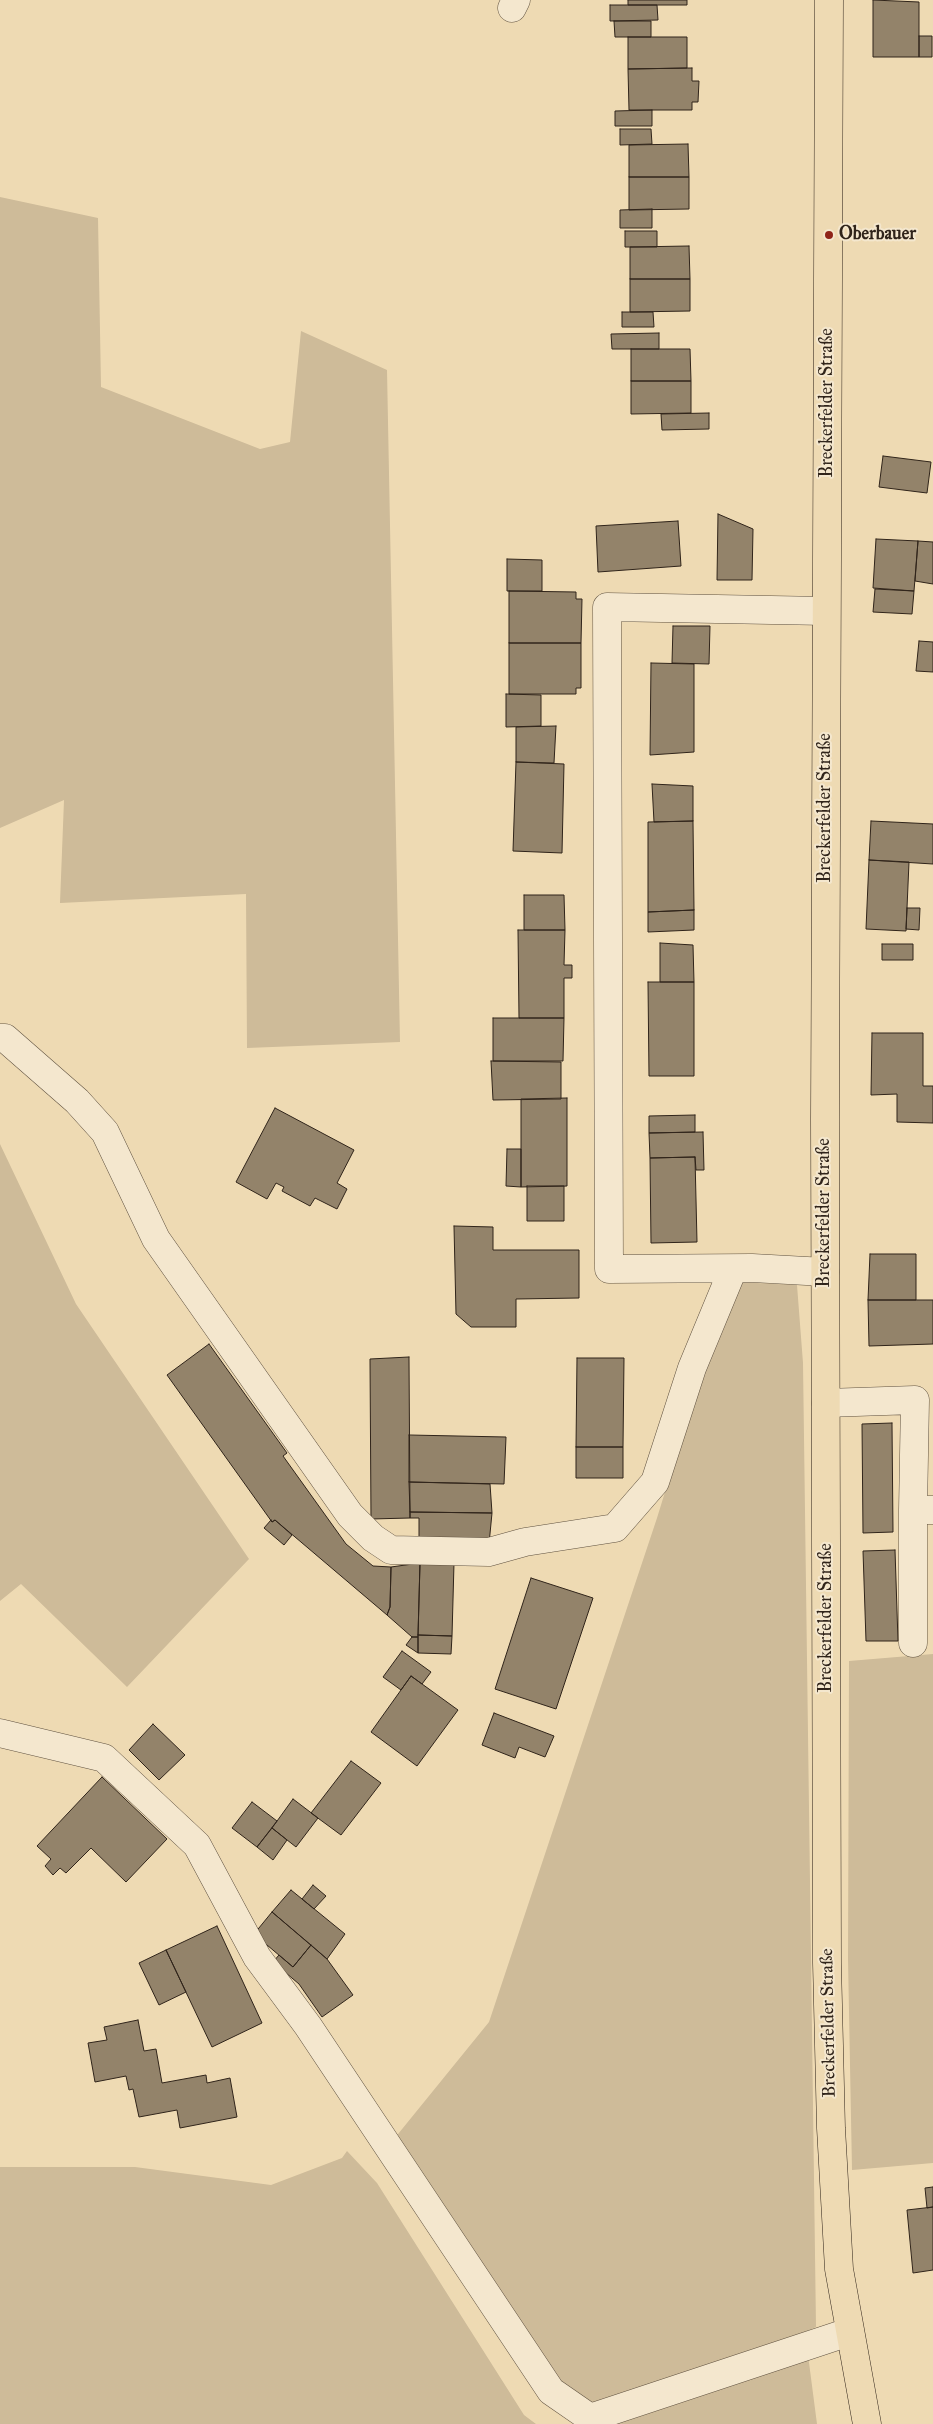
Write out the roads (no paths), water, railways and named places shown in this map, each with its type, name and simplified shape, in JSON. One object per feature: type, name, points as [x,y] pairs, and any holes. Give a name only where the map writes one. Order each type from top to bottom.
[{"type":"main road","name":"Breckerfelder Straße","points":[[829,0],[825,1272],[827,1963],[830,2108],[839,2269],[867,2424]]},
{"type":"street","points":[[825,1272],[733,1269],[609,1270],[607,607],[826,612]]},
{"type":"street","points":[[0,1038],[5,1038],[77,1101],[105,1132],[156,1239],[350,1515],[373,1538],[391,1550],[490,1552],[526,1542],[615,1528],[656,1482],[692,1368],[733,1269]]},
{"type":"street","points":[[826,1403],[914,1400],[923,1510],[913,1643]]},
{"type":"street","points":[[0,1733],[104,1758],[197,1845],[257,1956],[308,2026],[551,2391],[590,2418],[849,2332]]},
{"type":"place","name":"Oberbauer","points":[[829,235]]}]
